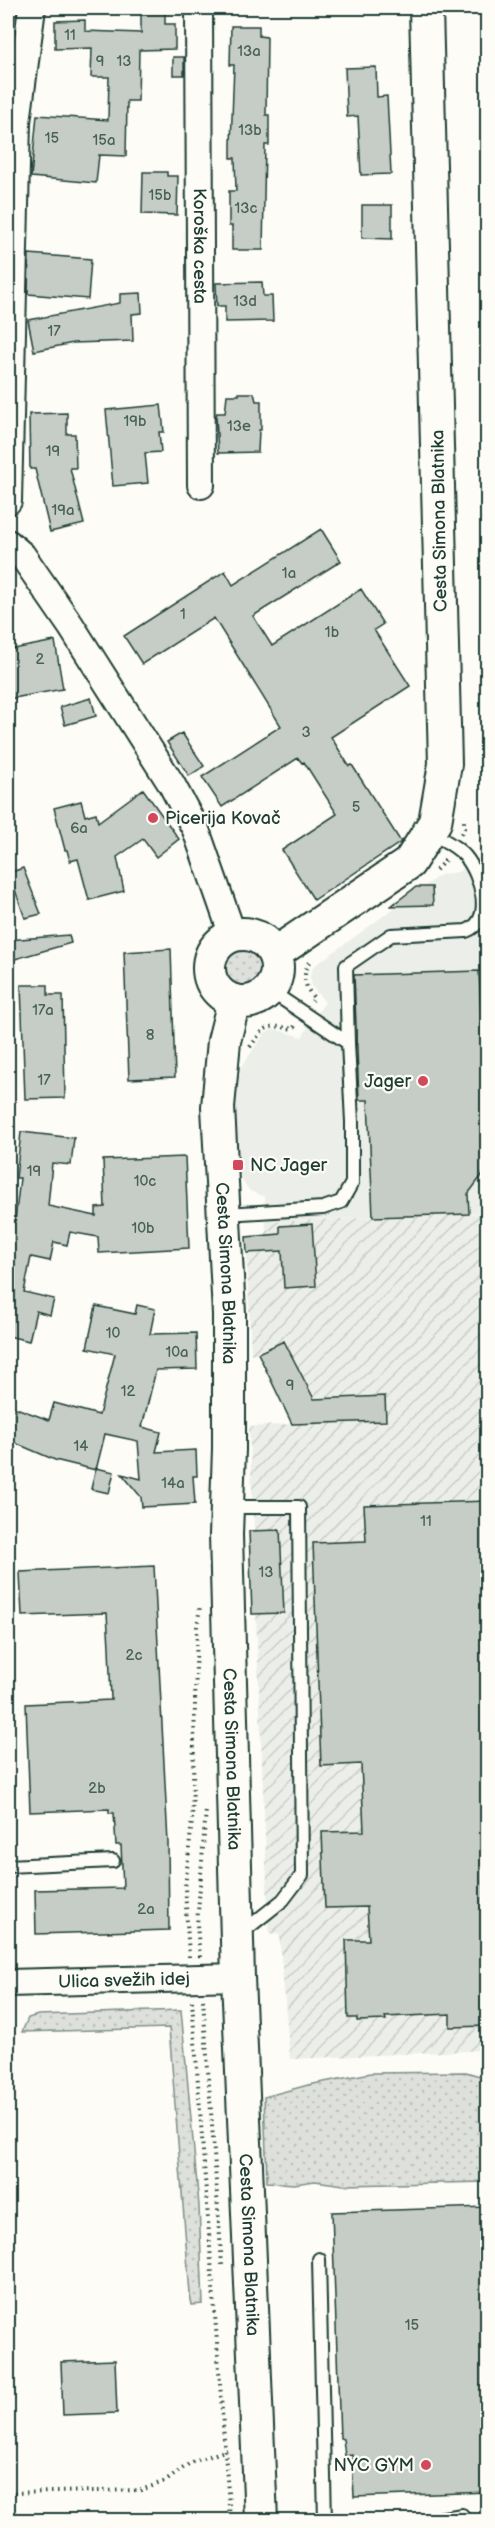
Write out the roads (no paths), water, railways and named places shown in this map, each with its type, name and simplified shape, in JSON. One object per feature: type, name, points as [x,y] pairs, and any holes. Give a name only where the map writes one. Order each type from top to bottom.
[{"type":"street","points":[[8,501],[17,122],[32,8]]},
{"type":"street","name":"Koroška cesta","points":[[199,8],[201,485]]},
{"type":"street","name":"Cesta Simona Blatnika","points":[[274,954],[442,839],[435,822],[445,764],[426,8]]},
{"type":"street","points":[[8,543],[22,555],[71,626],[172,785],[196,830],[233,936]]},
{"type":"street","points":[[245,934],[257,937],[267,944],[274,954],[277,966],[275,979],[269,990],[259,998],[247,1002],[234,1001],[221,995],[212,983],[209,969],[212,954],[220,943],[233,936],[245,934]]},
{"type":"street","name":"Cesta Simona Blatnika","points":[[234,1001],[224,1041],[218,1107],[229,1314],[226,1535],[238,1977],[261,2520]]},
{"type":"street","name":"Ulica svežih idej","points":[[8,1983],[238,1977]]},
{"type":"lane","points":[[224,1215],[323,1208],[340,1202],[352,1183],[346,966],[391,935],[466,932],[476,929],[483,918],[484,891],[476,871],[463,854],[442,839]]},
{"type":"lane","points":[[269,990],[348,1043]]},
{"type":"lane","points":[[227,1507],[299,1507],[302,1875],[283,1900],[237,1937]]},
{"type":"lane","points":[[8,1866],[113,1861]]},
{"type":"lane","points":[[319,2259],[325,2520]]},
{"type":"lane","points":[[432,2520],[462,2516]]},
{"type":"place","name":"Picerija Kovač","points":[[153,818]]},
{"type":"place","name":"Jager","points":[[423,1081]]},
{"type":"place","name":"NC Jager","points":[[238,1165]]},
{"type":"place","name":"NYC GYM","points":[[426,2465]]}]
